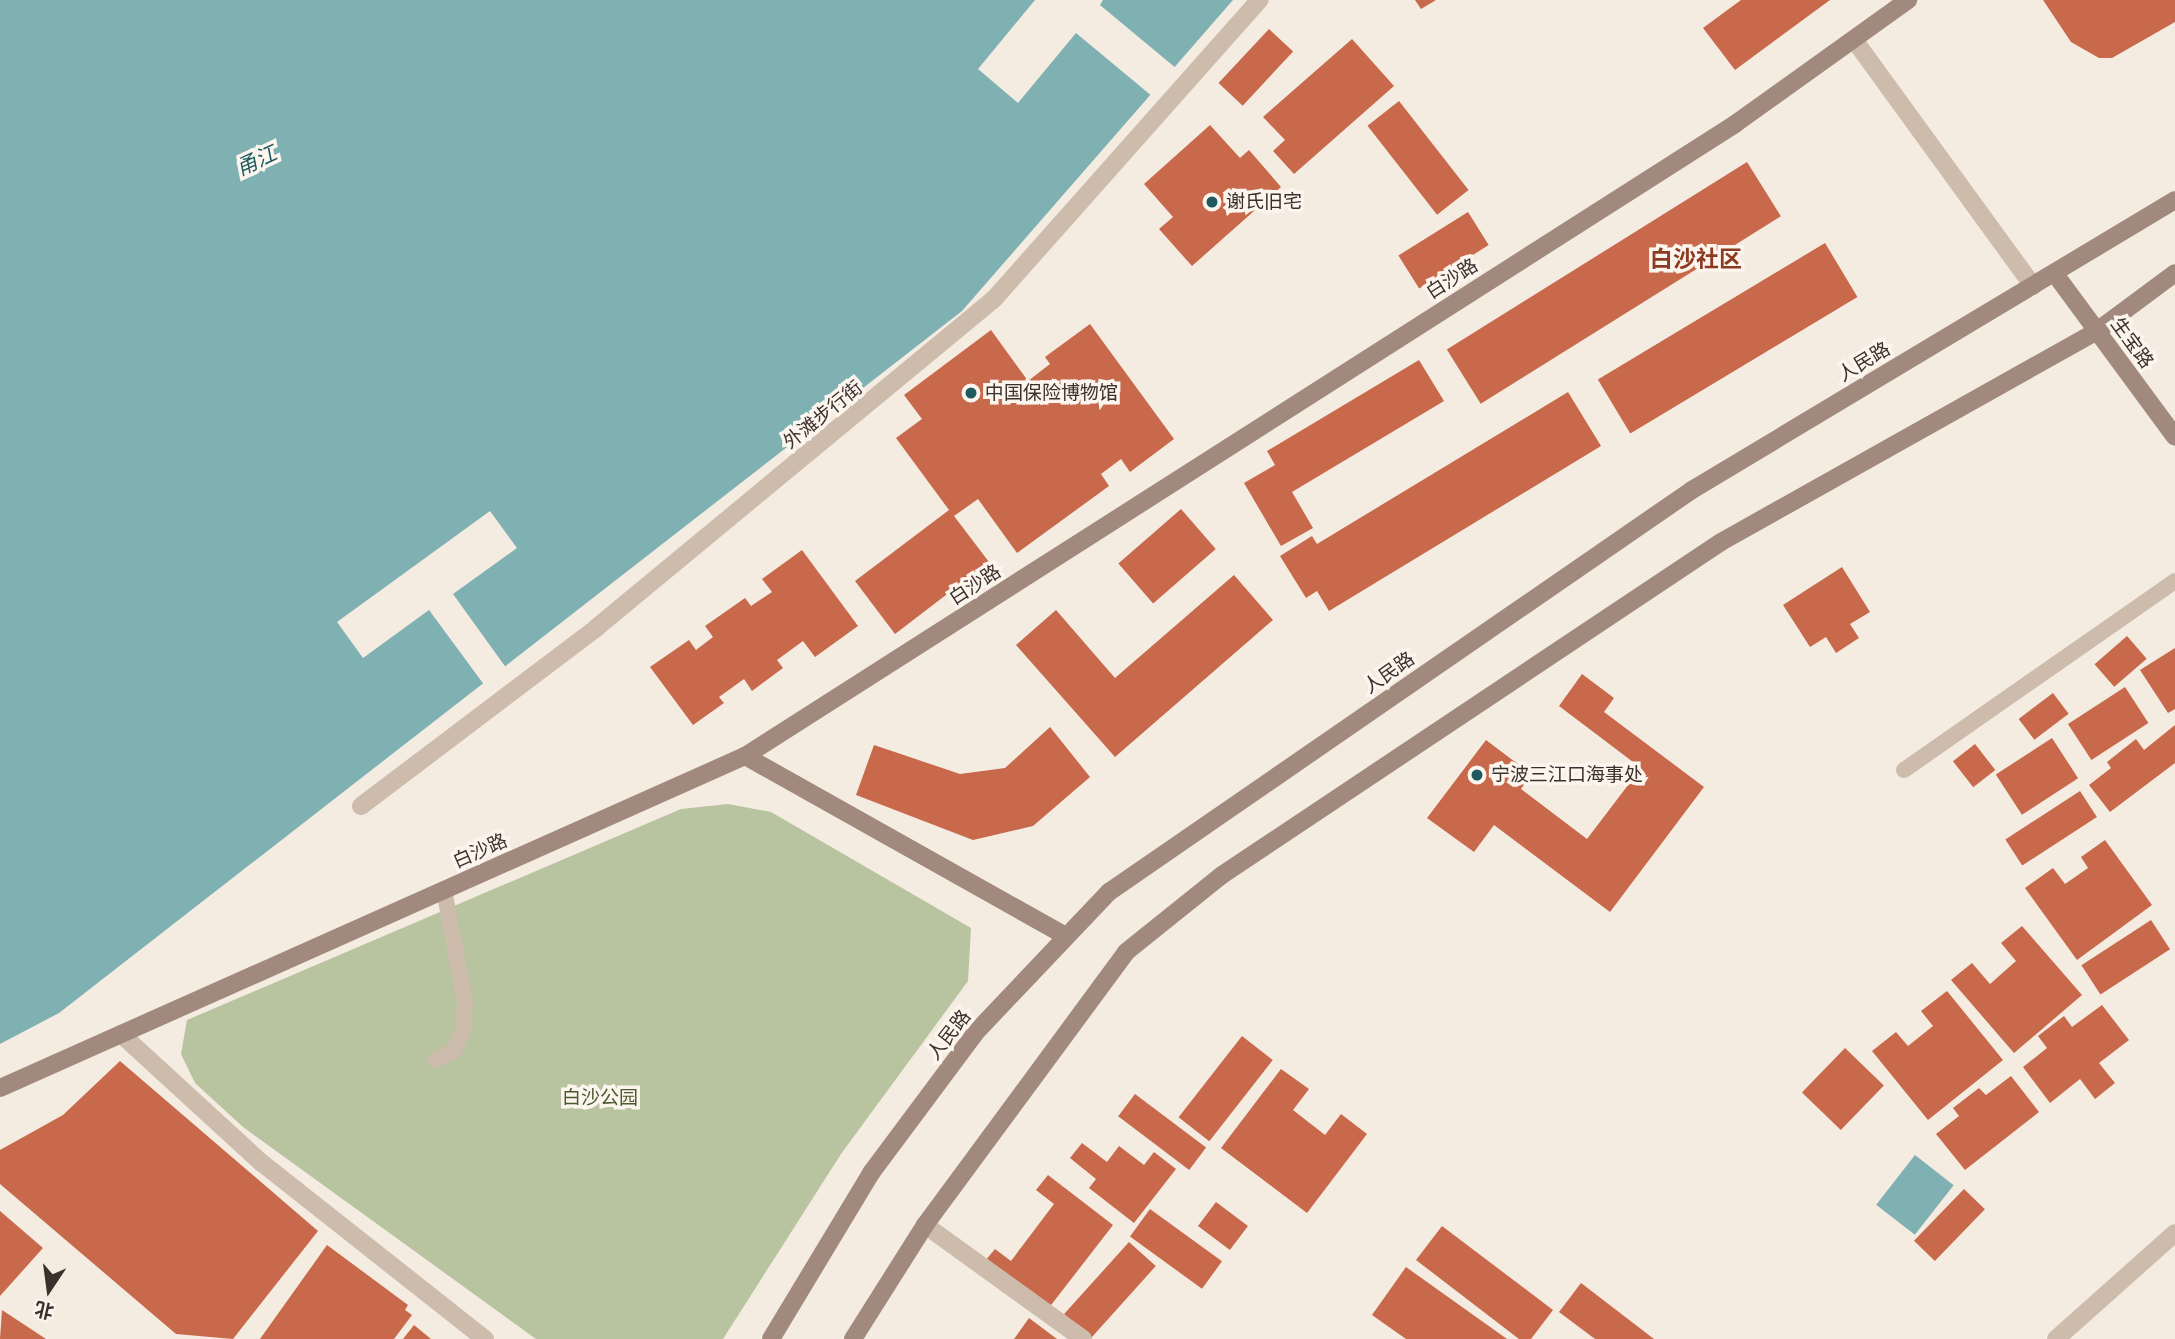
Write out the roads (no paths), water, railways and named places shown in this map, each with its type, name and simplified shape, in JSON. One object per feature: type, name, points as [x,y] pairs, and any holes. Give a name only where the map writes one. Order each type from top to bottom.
[{"type":"main road","name":"白沙路","points":[[0,1088],[745,756],[1735,124],[1908,0]]},
{"type":"main road","name":"人民路","points":[[771,1339],[871,1173],[976,1031],[1109,892],[1692,490],[2056,274],[2175,200]]},
{"type":"main road","name":"生宝路","points":[[2056,274],[2175,437]]},
{"type":"main road","points":[[853,1339],[925,1225],[1125,953],[1222,875],[1721,542],[2097,331],[2174,277]]},
{"type":"main road","points":[[745,756],[1066,936]]},
{"type":"street","name":"外滩步行街","points":[[361,806],[596,628],[994,299],[1259,0]]},
{"type":"street","points":[[1854,41],[2033,286]]},
{"type":"street","points":[[121,1034],[262,1163],[485,1339]]},
{"type":"street","points":[[925,1225],[1083,1339]]},
{"type":"street","points":[[2056,1339],[2175,1233]]},
{"type":"lane","points":[[1904,770],[2175,581]]},
{"type":"lane","points":[[435,1060],[454,1051],[463,1030],[465,1002],[444,890]]},
{"type":"water","name":"甬江","points":[[0,0],[1233,0],[962,311],[59,1013],[0,1044]]},
{"type":"water","points":[[1915,1155],[1954,1185],[1915,1235],[1876,1205]]},
{"type":"place","name":"谢氏旧宅","points":[[1212,202]]},
{"type":"place","name":"中国保险博物馆","points":[[971,393]]},
{"type":"place","name":"宁波三江口海事处","points":[[1477,775]]},
{"type":"district","name":"白沙社区","points":[[1696,259]]},
{"type":"park label","name":"白沙公园","points":[[600,1098]]}]
